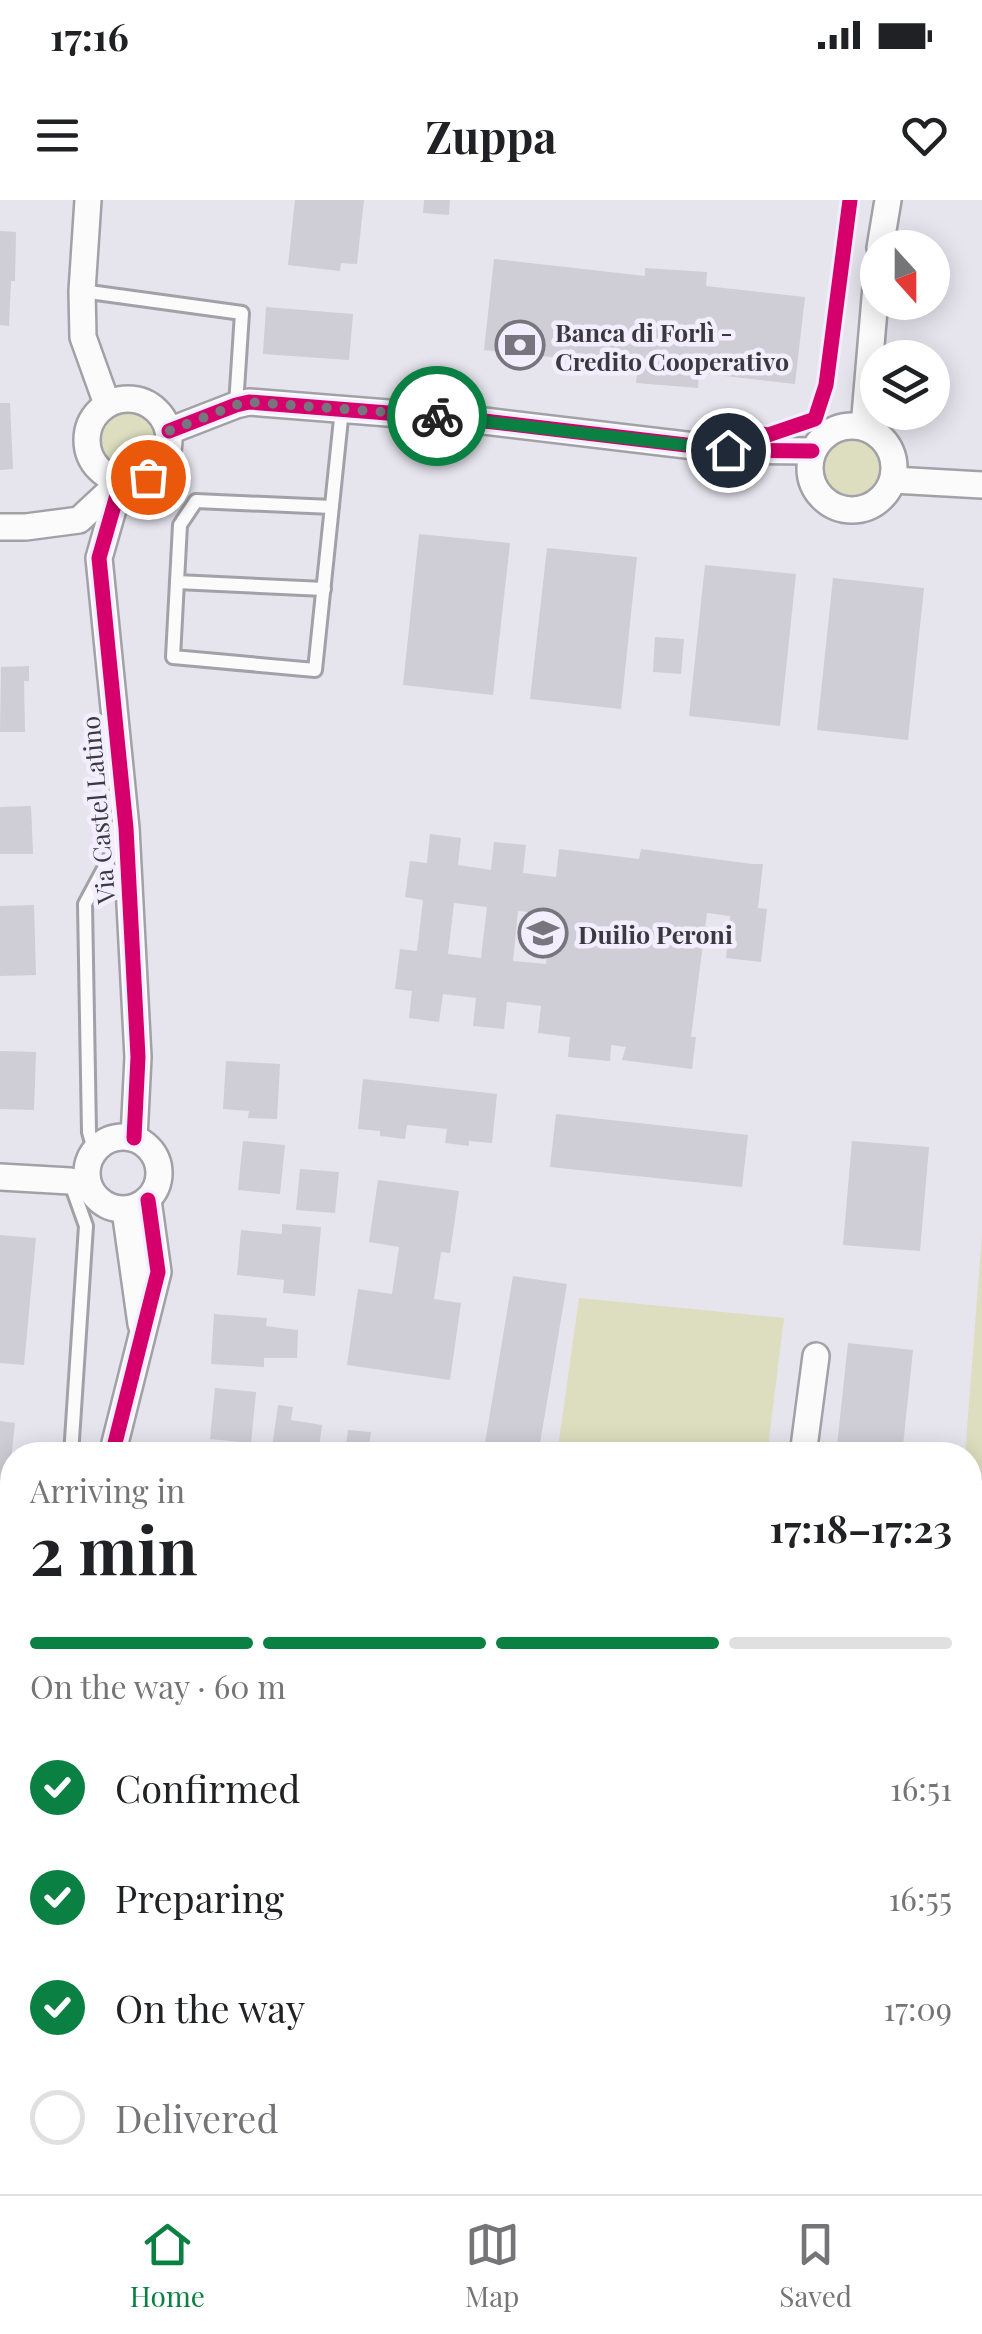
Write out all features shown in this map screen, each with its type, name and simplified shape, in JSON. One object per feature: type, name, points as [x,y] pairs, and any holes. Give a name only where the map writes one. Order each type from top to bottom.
[{"type":"street","points":[[88,200],[83,338],[107,404]]},
{"type":"street","points":[[883,230],[888,200]]},
{"type":"street","points":[[119,400],[145,402],[156,409],[169,431],[166,458],[148,477],[121,481],[107,476],[89,455],[89,426],[107,404],[119,400]]},
{"type":"street","points":[[169,431],[249,402],[476,420],[728,450],[812,451]]},
{"type":"street","points":[[860,426],[839,427],[819,440],[812,451],[810,478],[816,491],[837,508],[864,509],[877,502],[893,480],[892,454],[886,442],[871,430]]},
{"type":"street","points":[[893,480],[982,485]]},
{"type":"street","points":[[0,528],[79,520],[121,481]]},
{"type":"street","name":"Via Castel Latino","points":[[121,481],[99,558],[126,828],[138,1057],[134,1138]]},
{"type":"street","points":[[0,1177],[80,1185],[114,1209],[136,1205],[156,1190],[159,1165],[145,1144],[134,1138],[112,1138],[94,1150],[80,1185]]},
{"type":"street","points":[[115,1442],[143,1339],[136,1205]]},
{"type":"street","points":[[804,1442],[816,1356]]},
{"type":"lane","points":[[82,291],[242,312],[236,405]]},
{"type":"lane","points":[[332,506],[196,501],[180,525],[173,657],[316,670],[342,409]]},
{"type":"lane","points":[[177,582],[324,589]]},
{"type":"lane","points":[[94,1150],[89,1132],[84,904],[126,828]]},
{"type":"lane","points":[[72,1442],[86,1226],[80,1185]]},
{"type":"green space","points":[[128,407],[151,417],[161,440],[151,463],[128,473],[105,463],[95,440],[105,417]]},
{"type":"green space","points":[[852,439],[872,448],[881,468],[872,488],[852,497],[832,488],[823,468],[832,448]]},
{"type":"green space","points":[[982,1235],[982,1442],[966,1442]]},
{"type":"green space","points":[[579,1298],[784,1318],[769,1442],[559,1442]]},
{"type":"building","points":[[295,200],[364,200],[357,264],[341,263],[340,271],[288,265]]},
{"type":"building","points":[[424,200],[450,200],[449,215],[423,213]]},
{"type":"building","points":[[0,231],[16,232],[9,326],[0,325]]},
{"type":"building","points":[[494,259],[645,276],[645,268],[707,272],[706,286],[805,297],[795,384],[699,373],[698,388],[636,383],[638,366],[484,350]]},
{"type":"building","points":[[266,307],[353,314],[349,360],[263,354]]},
{"type":"building","points":[[0,403],[10,403],[13,469],[0,470]]},
{"type":"building","points":[[419,534],[510,543],[493,695],[403,685]]},
{"type":"building","points":[[547,548],[637,557],[621,709],[530,699]]},
{"type":"building","points":[[705,565],[796,574],[780,726],[689,716]]},
{"type":"building","points":[[833,578],[924,588],[908,740],[817,730]]},
{"type":"building","points":[[655,637],[684,639],[681,674],[653,672]]},
{"type":"building","points":[[29,666],[29,681],[24,681],[25,732],[0,732],[1,667]]},
{"type":"building","points":[[31,806],[33,854],[0,854],[0,807]]},
{"type":"building","points":[[430,834],[461,838],[458,865],[491,870],[494,842],[526,845],[523,873],[556,877],[559,849],[639,859],[641,849],[763,864],[758,908],[767,909],[761,962],[726,958],[730,916],[707,913],[691,1037],[696,1037],[692,1069],[622,1060],[626,1047],[611,1045],[610,1061],[568,1057],[570,1037],[538,1033],[541,1006],[507,1002],[504,1029],[473,1026],[476,998],[443,994],[439,1022],[409,1018],[412,991],[395,989],[400,949],[417,951],[423,900],[405,897],[410,861],[427,863]],"holes":[[[454,903],[487,907],[481,958],[448,954]],[[518,911],[552,914],[546,964],[513,961]]]},
{"type":"building","points":[[34,905],[36,975],[0,976],[0,906]]},
{"type":"building","points":[[0,1051],[36,1052],[34,1110],[0,1109]]},
{"type":"building","points":[[226,1061],[280,1064],[277,1119],[248,1118],[249,1111],[223,1109]]},
{"type":"building","points":[[363,1079],[497,1094],[492,1143],[445,1143],[447,1129],[407,1125],[405,1139],[358,1129]]},
{"type":"building","points":[[556,1114],[748,1135],[742,1187],[550,1167]]},
{"type":"building","points":[[243,1141],[285,1145],[280,1194],[238,1190]]},
{"type":"building","points":[[852,1141],[929,1147],[920,1251],[843,1245]]},
{"type":"building","points":[[300,1169],[339,1172],[335,1213],[296,1210]]},
{"type":"building","points":[[378,1180],[459,1191],[450,1253],[441,1252],[434,1299],[461,1303],[450,1380],[347,1365],[358,1289],[392,1294],[399,1247],[369,1242]]},
{"type":"building","points":[[282,1224],[321,1227],[315,1296],[283,1293],[284,1280],[237,1275],[241,1230],[282,1234]]},
{"type":"building","points":[[0,1235],[36,1238],[24,1365],[0,1363]]},
{"type":"building","points":[[513,1276],[567,1284],[540,1442],[485,1442]]},
{"type":"building","points":[[214,1314],[267,1318],[266,1326],[298,1330],[297,1358],[264,1358],[264,1367],[211,1364]]},
{"type":"building","points":[[848,1343],[913,1350],[903,1442],[837,1442]]},
{"type":"building","points":[[215,1388],[256,1392],[251,1442],[210,1439]]},
{"type":"building","points":[[278,1405],[293,1407],[291,1420],[322,1425],[320,1442],[273,1442]]},
{"type":"building","points":[[0,1421],[15,1423],[13,1442],[0,1442]]},
{"type":"building","points":[[348,1430],[371,1432],[370,1442],[347,1442]]},
{"type":"cycle path","points":[[728,450],[732,428],[768,435],[815,419],[826,385],[850,200]]},
{"type":"cycle path","points":[[169,431],[249,402],[476,420],[728,450],[812,451]]},
{"type":"cycle path","points":[[121,481],[99,558],[126,828],[138,1057],[134,1138]]},
{"type":"cycle path","points":[[115,1442],[158,1272],[148,1200]]},
{"type":"way so far","points":[[148,477],[166,458],[169,431],[249,402],[437,416]]},
{"type":"place","name":"Banca di Forlì - Credito Cooperativo","points":[[520,345]]},
{"type":"place","name":"Duilio Peroni","points":[[543,933]]},
{"type":"route","points":[[437,416],[728,450]]}]
